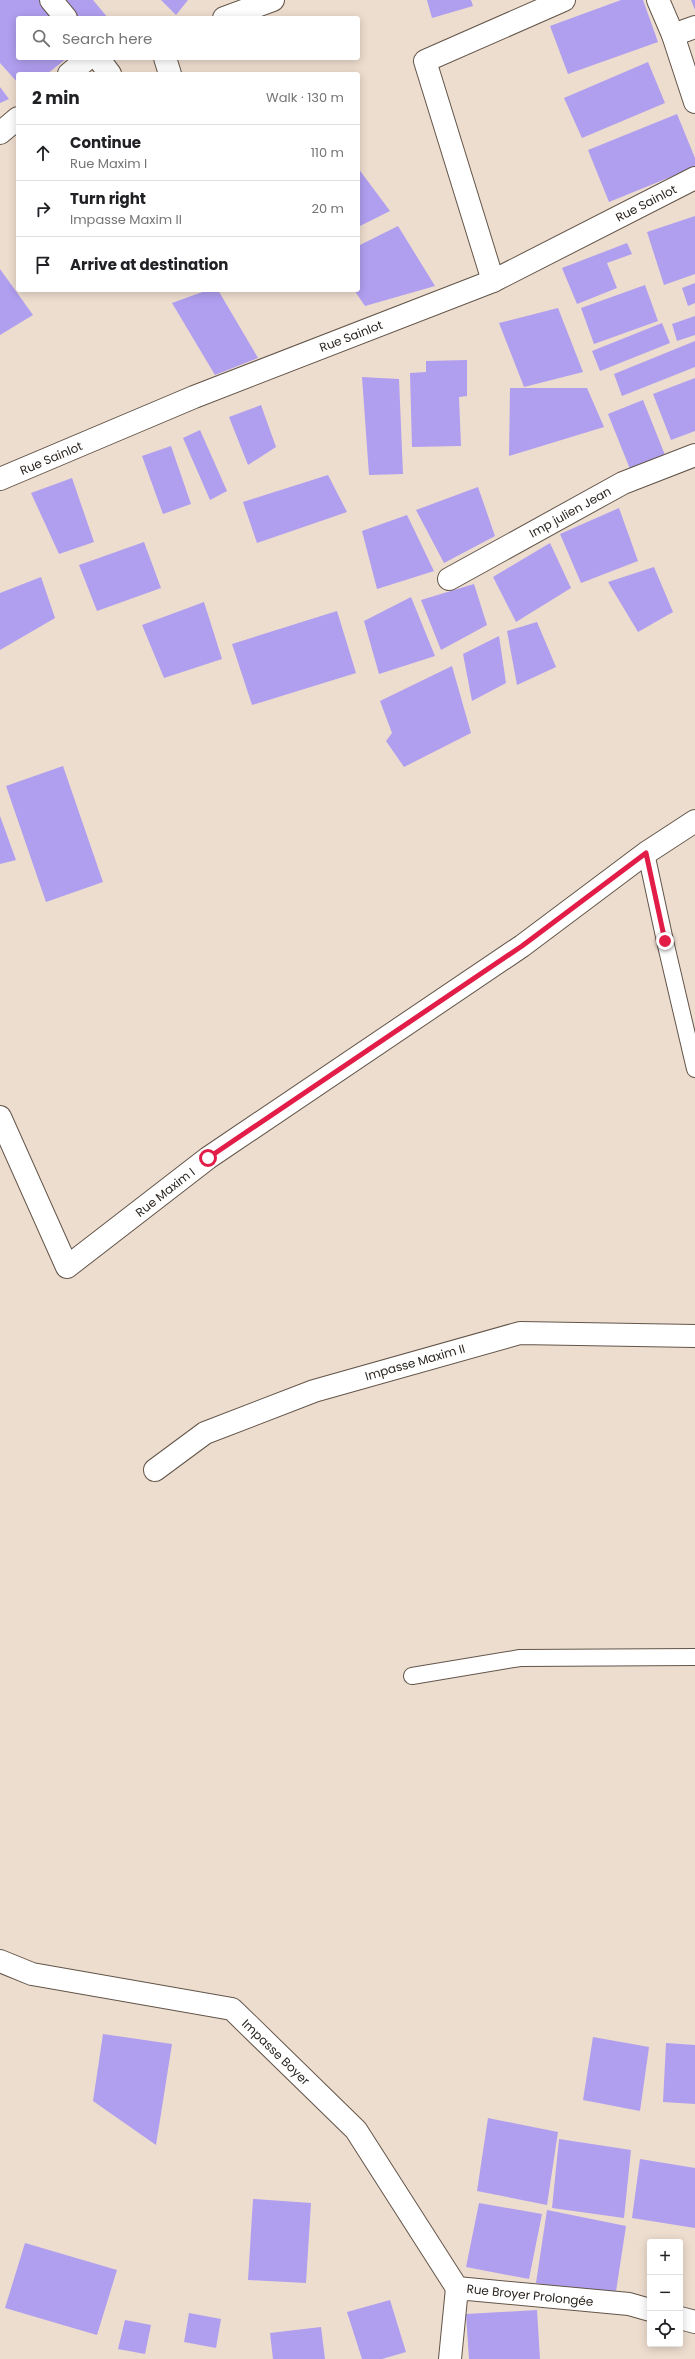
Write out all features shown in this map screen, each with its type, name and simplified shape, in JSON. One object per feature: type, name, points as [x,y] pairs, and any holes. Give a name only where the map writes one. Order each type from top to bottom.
[{"type":"street","points":[[52,0],[64,16]]},
{"type":"street","points":[[229,16],[273,0]]},
{"type":"street","points":[[494,280],[425,61],[564,0]]},
{"type":"street","points":[[658,0],[673,35],[695,102]]},
{"type":"street","points":[[673,35],[695,27]]},
{"type":"street","points":[[72,72],[86,60]]},
{"type":"street","points":[[100,60],[108,72]]},
{"type":"street","points":[[166,60],[169,72]]},
{"type":"street","points":[[0,133],[16,120]]},
{"type":"street","name":"Rue Sainlot","points":[[0,479],[194,397],[494,280],[695,178]]},
{"type":"street","name":"Imp julien Jean","points":[[449,579],[623,483],[695,455]]},
{"type":"street","name":"Rue Maxim I","points":[[0,1117],[67,1267],[208,1158],[522,946],[646,853],[695,821]]},
{"type":"street","name":"Impasse Maxim II","points":[[155,1470],[205,1433],[314,1390],[520,1333],[695,1336]]},
{"type":"street","name":"Impasse Boyer","points":[[0,1961],[32,1974],[232,2009],[356,2130],[457,2288]]},
{"type":"street","name":"Rue Broyer Prolongée","points":[[450,2359],[457,2288],[629,2304],[647,2309]]},
{"type":"street","points":[[683,2319],[695,2322]]},
{"type":"lane","points":[[646,853],[695,1069]]},
{"type":"lane","points":[[412,1676],[520,1658],[695,1657]]},
{"type":"building","points":[[0,0],[93,0],[106,16],[16,16],[16,60],[64,60],[50,72],[16,72],[16,81],[0,63]]},
{"type":"building","points":[[161,0],[188,0],[176,15]]},
{"type":"building","points":[[427,0],[471,0],[473,6],[432,18]]},
{"type":"building","points":[[621,0],[643,0],[658,42],[568,74],[550,26]]},
{"type":"building","points":[[691,0],[695,0],[695,10]]},
{"type":"building","points":[[648,62],[665,103],[582,138],[564,98]]},
{"type":"building","points":[[0,87],[9,99],[0,103]]},
{"type":"building","points":[[677,114],[695,158],[695,167],[609,202],[588,150]]},
{"type":"building","points":[[360,171],[390,211],[360,226]]},
{"type":"building","points":[[695,216],[695,274],[664,285],[647,232]]},
{"type":"building","points":[[398,226],[435,286],[365,306],[355,292],[360,292],[360,245]]},
{"type":"building","points":[[627,243],[632,254],[607,263],[617,288],[577,304],[562,268]]},
{"type":"building","points":[[0,269],[33,315],[0,335]]},
{"type":"building","points":[[695,283],[695,303],[688,306],[682,288]]},
{"type":"building","points":[[645,285],[658,321],[594,344],[581,308]]},
{"type":"building","points":[[202,292],[219,292],[258,358],[215,375],[172,303]]},
{"type":"building","points":[[558,308],[583,372],[524,387],[499,323]]},
{"type":"building","points":[[695,316],[695,335],[677,341],[672,324]]},
{"type":"building","points":[[662,323],[670,343],[600,371],[592,351]]},
{"type":"building","points":[[695,341],[695,367],[622,396],[614,374]]},
{"type":"building","points":[[467,360],[467,396],[459,397],[461,446],[412,447],[410,373],[426,372],[426,361]]},
{"type":"building","points":[[362,377],[399,379],[403,474],[369,475]]},
{"type":"building","points":[[695,378],[695,431],[671,440],[653,394]]},
{"type":"building","points":[[510,388],[587,388],[604,427],[509,456]]},
{"type":"building","points":[[643,400],[665,455],[630,469],[608,414]]},
{"type":"building","points":[[261,405],[276,447],[248,465],[229,417]]},
{"type":"building","points":[[200,430],[227,491],[210,500],[183,438]]},
{"type":"building","points":[[171,446],[191,504],[163,514],[142,456]]},
{"type":"building","points":[[328,475],[347,512],[257,543],[243,502]]},
{"type":"building","points":[[72,478],[94,542],[59,554],[31,493]]},
{"type":"building","points":[[478,487],[495,536],[444,563],[416,510]]},
{"type":"building","points":[[619,508],[638,561],[581,583],[560,534]]},
{"type":"building","points":[[407,515],[434,571],[377,589],[362,531]]},
{"type":"building","points":[[144,542],[161,588],[97,611],[79,565]]},
{"type":"building","points":[[550,543],[571,588],[516,622],[493,577]]},
{"type":"building","points":[[654,567],[673,612],[638,632],[608,582]]},
{"type":"building","points":[[41,577],[55,618],[0,650],[0,593]]},
{"type":"building","points":[[474,584],[487,625],[441,650],[421,600]]},
{"type":"building","points":[[411,597],[435,656],[379,674],[364,621]]},
{"type":"building","points":[[204,602],[222,659],[164,678],[142,625]]},
{"type":"building","points":[[337,611],[356,673],[252,705],[232,644]]},
{"type":"building","points":[[537,622],[556,667],[517,685],[507,631]]},
{"type":"building","points":[[499,636],[506,683],[472,701],[463,654]]},
{"type":"building","points":[[452,666],[471,733],[404,767],[386,741],[392,733],[380,701]]},
{"type":"building","points":[[63,766],[103,882],[46,902],[6,786]]},
{"type":"building","points":[[0,816],[16,860],[0,864]]},
{"type":"building","points":[[103,2034],[172,2044],[156,2145],[93,2101]]},
{"type":"building","points":[[593,2037],[649,2047],[640,2111],[583,2100]]},
{"type":"building","points":[[666,2043],[695,2045],[695,2104],[663,2102]]},
{"type":"building","points":[[488,2118],[558,2132],[547,2205],[477,2191]]},
{"type":"building","points":[[559,2139],[631,2150],[624,2218],[552,2208]]},
{"type":"building","points":[[640,2159],[695,2168],[695,2228],[632,2218]]},
{"type":"building","points":[[253,2199],[311,2203],[306,2283],[248,2280]]},
{"type":"building","points":[[479,2203],[542,2214],[529,2279],[466,2267]]},
{"type":"building","points":[[547,2210],[626,2226],[615,2298],[536,2283]]},
{"type":"building","points":[[25,2243],[117,2270],[97,2335],[5,2308]]},
{"type":"building","points":[[390,2300],[406,2352],[382,2359],[362,2359],[347,2312]]},
{"type":"building","points":[[537,2310],[540,2359],[469,2359],[466,2314]]},
{"type":"building","points":[[189,2313],[221,2319],[216,2348],[184,2342]]},
{"type":"building","points":[[125,2320],[151,2325],[145,2354],[118,2349]]},
{"type":"building","points":[[321,2327],[325,2359],[273,2359],[270,2333]]},
{"type":"route","points":[[208,1158],[522,946],[646,853],[665,941]]}]
